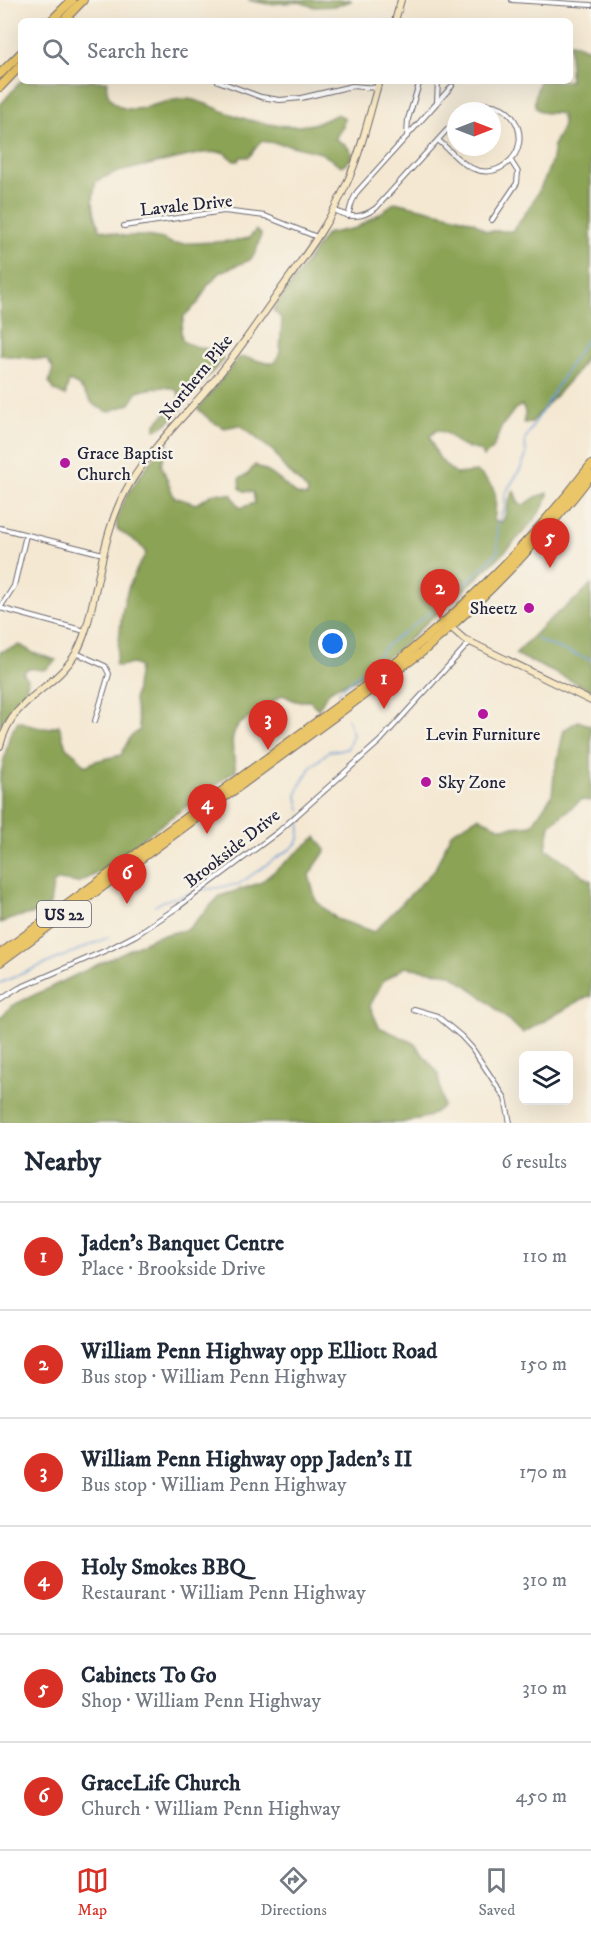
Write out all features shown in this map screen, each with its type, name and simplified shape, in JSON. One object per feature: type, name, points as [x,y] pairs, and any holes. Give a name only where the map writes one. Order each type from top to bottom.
[{"type":"highway","points":[[54,18],[72,0]]},
{"type":"highway","points":[[66,18],[83,0]]},
{"type":"highway","points":[[0,74],[18,56]]},
{"type":"highway","points":[[0,87],[18,68]]},
{"type":"highway","name":"US 22","points":[[0,962],[379,686],[422,652],[562,502],[591,465]]},
{"type":"highway","name":"US 22","points":[[0,954],[448,625],[488,592],[530,548],[591,475]]},
{"type":"main road","points":[[396,18],[401,0]]},
{"type":"main road","name":"Northern Pike","points":[[0,746],[7,726],[19,709],[34,693],[64,669],[75,653],[85,631],[116,513],[133,479],[157,447],[220,374],[318,238],[334,210],[356,162],[378,84]]},
{"type":"main road","points":[[448,625],[458,636],[591,701]]},
{"type":"street","points":[[512,0],[591,5]]},
{"type":"street","points":[[226,84],[261,97],[280,100],[301,98],[352,86],[378,84]]},
{"type":"street","points":[[407,136],[408,119],[419,84]]},
{"type":"street","points":[[437,103],[438,84]]},
{"type":"street","points":[[348,216],[357,192],[452,86]]},
{"type":"street","points":[[438,140],[474,169],[493,171],[500,169],[516,152],[519,136],[516,121],[501,108]]},
{"type":"street","points":[[334,210],[348,216],[362,217],[375,208],[447,130]]},
{"type":"street","points":[[492,220],[517,183],[518,172],[510,161]]},
{"type":"street","name":"Lavale Drive","points":[[124,226],[225,211],[265,216],[318,238]]},
{"type":"street","points":[[0,528],[104,554]]},
{"type":"street","points":[[27,535],[14,586],[0,608],[85,631]]},
{"type":"street","name":"Brookside Drive","points":[[0,1000],[27,984],[123,942],[178,907],[278,832],[380,741],[470,642]]},
{"type":"street","points":[[75,653],[105,666],[109,674],[95,721]]},
{"type":"street","points":[[413,1009],[437,1016],[461,1035],[505,1098],[510,1123]]},
{"type":"green space","points":[[248,0],[351,1],[335,6],[315,7],[299,2],[268,4]]},
{"type":"green space","points":[[573,44],[591,49],[591,348],[577,372],[532,422],[524,423],[525,412],[522,405],[515,409],[502,426],[492,450],[483,457],[481,451],[462,446],[446,433],[437,430],[430,436],[439,458],[456,474],[478,472],[490,483],[496,499],[494,521],[502,522],[514,491],[519,504],[524,505],[548,493],[544,505],[533,521],[499,557],[404,644],[375,667],[331,690],[318,709],[310,701],[295,701],[283,695],[277,698],[236,729],[232,746],[236,770],[96,874],[78,883],[59,880],[53,884],[50,905],[36,913],[0,923],[0,777],[10,734],[18,721],[43,728],[59,725],[66,747],[85,766],[121,755],[130,737],[140,730],[134,701],[139,667],[133,664],[118,666],[115,664],[124,601],[146,553],[139,544],[117,529],[121,509],[134,484],[167,442],[168,446],[161,464],[174,497],[196,504],[214,493],[231,494],[240,508],[255,503],[253,492],[240,488],[239,479],[248,474],[255,465],[275,476],[294,493],[307,496],[308,491],[283,466],[274,452],[240,425],[224,428],[211,421],[198,409],[238,358],[275,363],[280,352],[282,319],[273,310],[326,234],[356,228],[395,202],[474,222],[486,231],[512,231],[540,190],[548,172],[554,144],[562,127],[561,114],[538,110],[535,106],[538,84],[573,84]]},
{"type":"green space","points":[[18,84],[107,84],[111,99],[117,105],[128,109],[188,99],[240,117],[269,124],[298,126],[323,121],[338,114],[344,118],[343,126],[335,139],[345,144],[353,154],[342,166],[321,153],[261,141],[249,157],[241,157],[238,161],[234,161],[223,152],[202,153],[114,173],[96,181],[94,206],[100,229],[124,236],[163,239],[173,244],[233,241],[249,238],[256,230],[261,234],[256,252],[250,260],[221,272],[208,285],[198,303],[184,316],[181,330],[182,340],[192,346],[214,352],[224,360],[175,415],[155,430],[158,421],[180,401],[178,391],[163,387],[139,390],[130,404],[108,412],[94,405],[78,385],[69,381],[65,396],[55,391],[49,382],[53,368],[47,360],[0,355],[0,105]]},
{"type":"green space","points":[[591,584],[591,690],[515,654],[549,620]]},
{"type":"green space","points":[[20,645],[33,653],[56,660],[44,670],[27,669],[23,673],[28,680],[27,686],[0,726],[0,652]]},
{"type":"green space","points":[[578,721],[591,726],[591,801],[581,800],[550,825],[546,848],[591,881],[591,997],[588,996],[523,1033],[480,995],[450,974],[405,967],[383,981],[370,1006],[379,1027],[414,1043],[438,1073],[443,1106],[430,1116],[401,1123],[0,1123],[0,1018],[11,1006],[155,937],[188,929],[220,896],[260,883],[316,837],[326,850],[309,875],[316,901],[337,919],[374,932],[435,869],[451,833],[478,817],[501,828],[532,825],[552,795],[564,730]]},
{"type":"waterway","points":[[339,693],[388,644],[431,612],[478,572],[498,551],[497,524],[505,507],[505,494],[526,456],[525,439],[583,344],[591,335]]},
{"type":"waterway","points":[[537,638],[544,643],[591,660]]},
{"type":"waterway","points":[[300,810],[297,797],[299,787],[311,767],[329,751],[347,749],[353,735],[348,719]]},
{"type":"waterway","points":[[204,890],[239,884],[292,848],[299,840],[301,815]]},
{"type":"waterway","points":[[155,906],[163,901],[196,892]]},
{"type":"waterway","points":[[0,983],[109,937]]},
{"type":"place","name":"Grace Baptist Church","points":[[65,463]]},
{"type":"place","name":"Cabinets To Go","points":[[550,568]]},
{"type":"place","name":"Sheetz","points":[[529,608]]},
{"type":"place","name":"William Penn Highway opp Elliott Road","points":[[440,619]]},
{"type":"place","name":"Jaden's Banquet Centre","points":[[384,709]]},
{"type":"place","name":"Levin Furniture","points":[[483,714]]},
{"type":"place","name":"William Penn Highway opp Jaden's II","points":[[268,750]]},
{"type":"place","name":"Sky Zone","points":[[426,782]]},
{"type":"place","name":"Holy Smokes BBQ","points":[[207,834]]},
{"type":"place","name":"GraceLife Church","points":[[127,904]]}]
